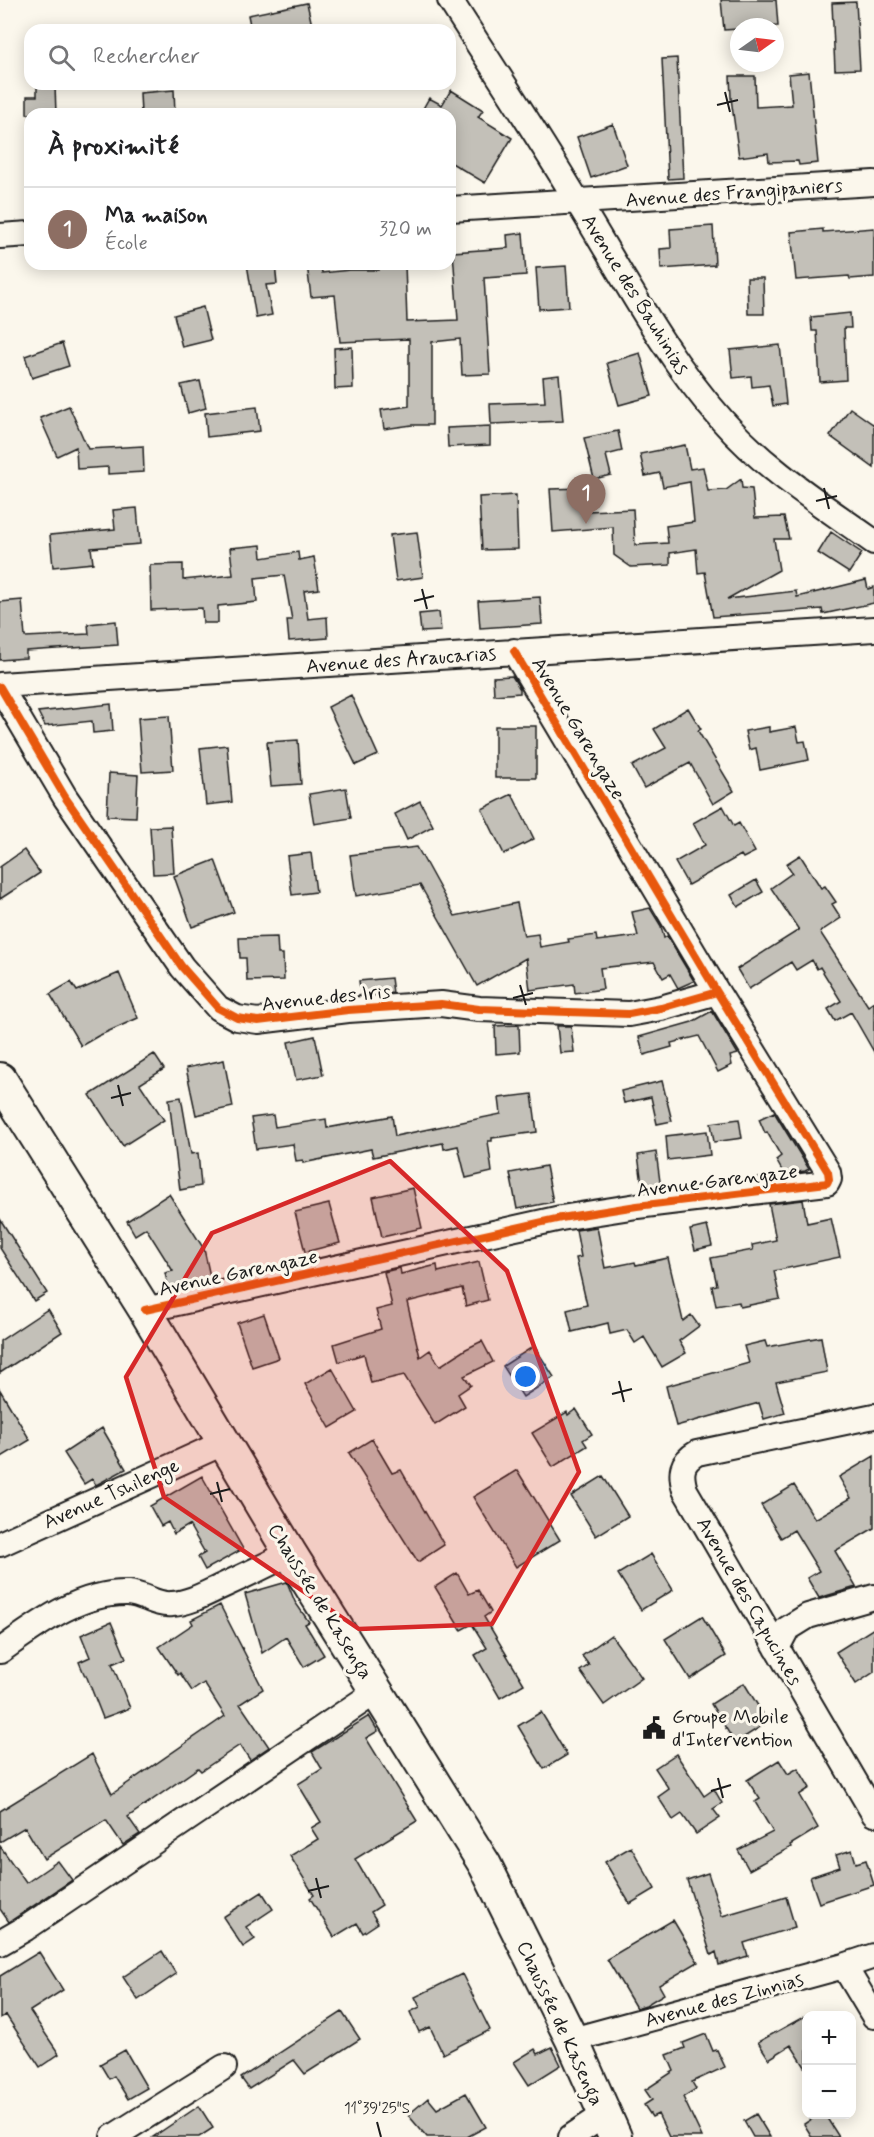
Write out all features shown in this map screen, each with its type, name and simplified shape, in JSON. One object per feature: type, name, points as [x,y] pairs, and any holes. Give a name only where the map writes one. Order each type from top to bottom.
[{"type":"main road","name":"Chaussée de Kasenga","points":[[0,1079],[145,1310],[223,1443],[485,1865],[573,2040],[610,2126]]},
{"type":"street","name":"Avenue des Bauhinias","points":[[450,0],[579,202],[676,362],[721,419],[768,465],[874,542]]},
{"type":"street","name":"Avenue des Frangipaniers","points":[[456,209],[874,183]]},
{"type":"street","points":[[0,236],[24,234]]},
{"type":"street","name":"Avenue des Araucarias","points":[[0,686],[874,629]]},
{"type":"street","name":"Avenue Garengaze","points":[[145,1310],[561,1218],[637,1206],[827,1183],[830,1179],[828,1172],[717,992],[514,651]]},
{"type":"street","name":"Avenue des Iris","points":[[0,686],[65,797],[182,967],[218,1008],[237,1018],[258,1021],[422,1004],[479,1009],[629,1014],[661,1008],[717,992]]},
{"type":"street","name":"Avenue des Capucines","points":[[874,1416],[697,1453],[683,1466],[682,1479],[685,1490],[874,1814]]},
{"type":"street","name":"Avenue Tshilenge","points":[[0,1544],[223,1443]]},
{"type":"street","points":[[0,1651],[72,1605],[126,1593],[171,1605],[197,1597],[291,1553]]},
{"type":"street","points":[[777,1648],[787,1629],[808,1616],[874,1597]]},
{"type":"street","points":[[0,1943],[26,1928],[377,1691]]},
{"type":"street","name":"Avenue des Zinnias","points":[[573,2040],[874,1956]]},
{"type":"street","points":[[844,1966],[874,2016]]},
{"type":"street","points":[[113,2137],[224,2067]]},
{"type":"street","points":[[571,2137],[610,2126]]},
{"type":"highlighted area","points":[[390,1161],[507,1271],[579,1472],[492,1624],[359,1629],[164,1497],[126,1377],[212,1233]]},
{"type":"building","points":[[721,0],[776,0],[777,18],[730,18],[730,30],[724,30]]},
{"type":"building","points":[[856,2],[860,69],[835,70],[832,3]]},
{"type":"building","points":[[307,3],[312,24],[250,24],[248,15]]},
{"type":"building","points":[[677,58],[683,178],[668,179],[662,59]]},
{"type":"building","points":[[809,72],[818,163],[799,165],[798,161],[769,162],[768,153],[739,157],[730,76],[755,76],[756,107],[792,105],[789,74]]},
{"type":"building","points":[[37,90],[55,90],[56,108],[27,108],[27,96],[37,96]]},
{"type":"building","points":[[174,90],[175,108],[141,108],[140,93]]},
{"type":"building","points":[[451,90],[483,110],[478,117],[512,138],[485,183],[456,166],[456,108],[423,108],[429,98],[442,105]]},
{"type":"building","points":[[613,124],[627,165],[591,178],[577,137]]},
{"type":"building","points":[[713,226],[715,265],[661,269],[660,249],[671,248],[670,229]]},
{"type":"building","points":[[874,228],[874,277],[850,279],[849,276],[796,280],[791,232]]},
{"type":"building","points":[[523,233],[526,275],[484,278],[490,374],[462,375],[460,339],[432,342],[432,425],[384,429],[381,410],[409,406],[409,339],[340,342],[335,295],[311,297],[308,270],[322,270],[322,273],[350,270],[405,270],[407,322],[458,320],[454,270],[456,252],[508,248],[507,235]]},
{"type":"building","points":[[566,266],[569,307],[539,309],[536,268]]},
{"type":"building","points":[[248,270],[276,270],[277,284],[266,285],[272,315],[256,318]]},
{"type":"building","points":[[747,278],[763,278],[764,314],[748,314]]},
{"type":"building","points":[[203,307],[211,340],[182,347],[174,315]]},
{"type":"building","points":[[850,313],[851,328],[844,328],[846,380],[820,382],[817,331],[812,331],[811,317]]},
{"type":"building","points":[[62,343],[69,366],[32,378],[25,356]]},
{"type":"building","points":[[780,345],[786,404],[773,406],[769,385],[752,387],[751,376],[733,378],[730,350]]},
{"type":"building","points":[[352,347],[353,388],[335,389],[334,348]]},
{"type":"building","points":[[640,353],[652,396],[619,405],[607,363]]},
{"type":"building","points":[[559,375],[563,421],[491,424],[490,404],[545,402],[543,377]]},
{"type":"building","points":[[200,381],[206,408],[188,413],[181,385]]},
{"type":"building","points":[[69,406],[88,449],[143,446],[144,472],[108,474],[108,467],[77,469],[76,447],[57,456],[40,418]]},
{"type":"building","points":[[257,407],[260,431],[207,437],[205,413]]},
{"type":"building","points":[[850,408],[874,425],[874,468],[830,436]]},
{"type":"building","points":[[490,426],[490,445],[448,447],[447,428]]},
{"type":"building","points":[[618,431],[622,451],[606,455],[611,475],[594,479],[584,438]]},
{"type":"building","points":[[685,445],[690,469],[703,467],[708,491],[726,490],[741,479],[742,488],[752,489],[755,518],[784,517],[789,539],[774,539],[779,570],[727,599],[796,591],[797,597],[866,580],[868,589],[874,587],[874,603],[823,614],[822,609],[713,617],[705,572],[698,573],[696,549],[670,553],[670,565],[631,567],[614,555],[613,527],[553,532],[550,489],[585,488],[587,511],[633,509],[635,545],[668,543],[666,526],[694,522],[690,482],[663,487],[660,473],[645,476],[640,454]]},
{"type":"building","points":[[516,495],[518,549],[482,550],[479,497]]},
{"type":"building","points":[[137,508],[140,544],[91,548],[93,563],[53,567],[50,535],[115,529],[113,510]]},
{"type":"building","points":[[417,532],[423,577],[396,581],[390,535]]},
{"type":"building","points":[[831,532],[862,553],[849,573],[818,553]]},
{"type":"building","points":[[261,545],[262,558],[298,552],[299,560],[314,557],[319,589],[304,591],[308,619],[327,617],[328,638],[289,641],[287,620],[292,620],[284,575],[255,578],[257,602],[218,606],[218,623],[203,623],[202,608],[151,610],[150,565],[183,564],[183,580],[233,575],[230,548]]},
{"type":"building","points":[[540,597],[542,624],[480,628],[478,601]]},
{"type":"building","points":[[22,600],[25,637],[89,634],[88,624],[116,621],[118,645],[26,651],[26,658],[0,660],[0,602]]},
{"type":"building","points":[[439,612],[441,631],[421,632],[419,614]]},
{"type":"building","points":[[512,676],[520,693],[494,695],[493,677]]},
{"type":"building","points":[[351,695],[378,755],[356,765],[328,707]]},
{"type":"building","points":[[111,704],[113,731],[93,733],[92,721],[45,726],[38,712]]},
{"type":"building","points":[[688,708],[701,729],[698,731],[734,791],[713,804],[690,763],[644,788],[632,766],[666,748],[654,729]]},
{"type":"building","points":[[169,716],[173,770],[142,772],[138,718]]},
{"type":"building","points":[[495,726],[536,726],[536,778],[495,778]]},
{"type":"building","points":[[769,727],[769,732],[796,727],[799,742],[805,741],[809,760],[760,770],[756,748],[749,750],[745,731]]},
{"type":"building","points":[[298,740],[301,784],[271,786],[267,742]]},
{"type":"building","points":[[227,745],[232,802],[206,805],[200,748]]},
{"type":"building","points":[[109,773],[138,775],[136,817],[107,816]]},
{"type":"building","points":[[346,788],[351,818],[314,824],[309,794]]},
{"type":"building","points":[[512,794],[534,839],[504,854],[482,809]]},
{"type":"building","points":[[420,801],[433,826],[407,840],[395,814]]},
{"type":"building","points":[[723,806],[734,826],[739,823],[755,852],[743,858],[741,855],[688,885],[675,862],[705,845],[693,823]]},
{"type":"building","points":[[171,826],[174,873],[153,874],[150,827]]},
{"type":"building","points":[[417,847],[455,916],[517,903],[524,936],[538,934],[540,947],[569,942],[568,939],[596,935],[597,941],[638,936],[632,912],[650,908],[661,926],[664,938],[667,936],[694,981],[678,988],[670,974],[663,978],[654,962],[600,968],[603,989],[575,993],[574,984],[530,990],[526,958],[477,986],[420,885],[356,896],[350,855]]},
{"type":"building","points":[[24,850],[40,873],[0,899],[0,867]]},
{"type":"building","points":[[311,853],[316,892],[292,895],[287,856]]},
{"type":"building","points":[[800,855],[821,888],[825,886],[836,902],[832,904],[841,918],[820,932],[868,1006],[874,1002],[874,1052],[851,1012],[835,1021],[828,1009],[841,1001],[820,967],[817,969],[812,960],[796,970],[791,962],[749,989],[737,969],[799,930],[771,888],[792,873],[786,864]]},
{"type":"building","points":[[215,860],[234,912],[192,927],[174,876]]},
{"type":"building","points":[[756,880],[763,892],[738,907],[731,895]]},
{"type":"building","points":[[277,937],[278,954],[283,954],[284,980],[247,981],[246,958],[240,958],[239,938]]},
{"type":"building","points":[[119,973],[138,1018],[81,1046],[50,994],[71,982],[77,991]]},
{"type":"building","points":[[391,978],[393,993],[361,995],[359,981]]},
{"type":"building","points":[[712,1011],[738,1054],[730,1056],[732,1065],[718,1072],[699,1036],[671,1043],[672,1047],[644,1055],[639,1037],[692,1022]]},
{"type":"building","points":[[519,1025],[520,1052],[496,1054],[495,1026]]},
{"type":"building","points":[[557,1026],[571,1026],[574,1052],[560,1053]]},
{"type":"building","points":[[315,1036],[323,1075],[296,1080],[288,1042]]},
{"type":"building","points":[[154,1054],[164,1069],[140,1084],[164,1120],[123,1146],[90,1095]]},
{"type":"building","points":[[224,1060],[233,1107],[196,1115],[186,1068]]},
{"type":"building","points":[[662,1081],[672,1121],[657,1124],[651,1097],[624,1103],[621,1091]]},
{"type":"building","points":[[532,1094],[537,1132],[492,1138],[492,1141],[488,1141],[492,1172],[466,1178],[458,1146],[444,1149],[443,1143],[373,1157],[371,1149],[303,1163],[303,1160],[296,1161],[293,1144],[256,1149],[251,1118],[273,1115],[275,1127],[326,1119],[327,1128],[392,1116],[395,1136],[501,1114],[499,1098]]},
{"type":"building","points":[[181,1097],[191,1154],[198,1153],[201,1186],[180,1190],[169,1099]]},
{"type":"building","points":[[774,1112],[809,1169],[784,1174],[776,1160],[781,1156],[767,1132],[765,1133],[759,1119]]},
{"type":"building","points":[[739,1119],[742,1138],[714,1142],[711,1123]]},
{"type":"building","points":[[707,1131],[710,1155],[668,1160],[666,1136]]},
{"type":"building","points":[[656,1152],[661,1189],[643,1191],[638,1155]]},
{"type":"building","points":[[546,1166],[553,1202],[517,1209],[510,1173]]},
{"type":"building","points":[[413,1188],[422,1228],[382,1237],[373,1197]]},
{"type":"building","points":[[169,1194],[204,1249],[211,1281],[169,1290],[165,1273],[173,1271],[146,1228],[135,1235],[127,1221]]},
{"type":"building","points":[[803,1200],[807,1223],[831,1218],[840,1257],[774,1271],[780,1299],[740,1307],[739,1302],[716,1306],[712,1286],[717,1285],[711,1258],[753,1250],[752,1245],[776,1240],[769,1204]]},
{"type":"building","points":[[329,1204],[340,1243],[305,1252],[295,1212]]},
{"type":"building","points":[[0,1219],[47,1293],[34,1301],[0,1248]]},
{"type":"building","points":[[707,1226],[712,1246],[695,1250],[690,1230]]},
{"type":"building","points":[[597,1227],[605,1268],[635,1262],[636,1265],[668,1258],[683,1321],[691,1315],[699,1326],[679,1341],[686,1353],[662,1367],[644,1337],[635,1343],[627,1330],[610,1334],[608,1323],[572,1332],[567,1310],[587,1305],[576,1258],[581,1257],[576,1230]]},
{"type":"building","points":[[479,1262],[488,1300],[466,1306],[462,1288],[407,1302],[420,1357],[430,1350],[440,1366],[482,1341],[493,1362],[464,1376],[471,1385],[458,1394],[465,1406],[435,1425],[404,1375],[371,1383],[364,1354],[339,1362],[334,1344],[381,1329],[376,1310],[392,1306],[384,1272],[400,1268],[401,1274],[437,1265],[438,1272]]},
{"type":"building","points":[[48,1309],[62,1332],[0,1373],[0,1341]]},
{"type":"building","points":[[264,1314],[279,1358],[252,1367],[237,1323]]},
{"type":"building","points":[[821,1337],[827,1372],[776,1382],[785,1413],[764,1419],[759,1403],[676,1426],[666,1386],[749,1363],[744,1346],[765,1341],[767,1347]]},
{"type":"building","points":[[534,1346],[554,1377],[523,1397],[503,1366]]},
{"type":"building","points":[[332,1368],[357,1412],[330,1428],[305,1384]]},
{"type":"building","points":[[0,1390],[30,1440],[0,1458]]},
{"type":"building","points":[[576,1409],[592,1434],[583,1440],[587,1446],[553,1467],[532,1433]]},
{"type":"building","points":[[102,1428],[126,1469],[96,1485],[92,1479],[84,1484],[64,1453]]},
{"type":"building","points":[[372,1439],[392,1473],[401,1470],[444,1545],[418,1562],[349,1453]]},
{"type":"building","points":[[874,1456],[874,1528],[835,1551],[856,1587],[819,1598],[807,1578],[819,1571],[794,1530],[781,1538],[761,1505],[794,1485],[815,1519],[851,1498],[839,1477]]},
{"type":"building","points":[[517,1470],[560,1540],[516,1567],[473,1497]]},
{"type":"building","points":[[202,1476],[243,1549],[205,1570],[198,1557],[205,1553],[189,1525],[174,1534],[168,1522],[161,1526],[150,1506]]},
{"type":"building","points":[[603,1476],[628,1516],[596,1536],[571,1496]]},
{"type":"building","points":[[651,1554],[673,1590],[641,1610],[618,1574]]},
{"type":"building","points":[[457,1573],[469,1594],[478,1590],[491,1612],[484,1617],[524,1684],[500,1698],[475,1655],[487,1648],[472,1624],[461,1630],[435,1587]]},
{"type":"building","points":[[287,1582],[295,1602],[309,1622],[305,1624],[324,1655],[304,1667],[286,1637],[262,1653],[245,1594]]},
{"type":"building","points":[[220,1605],[263,1689],[240,1704],[269,1747],[250,1760],[240,1745],[201,1771],[198,1768],[128,1817],[140,1834],[123,1845],[106,1820],[44,1859],[25,1827],[0,1842],[0,1811],[92,1754],[112,1794],[225,1716],[204,1683],[192,1691],[159,1647],[193,1624],[191,1620]]},
{"type":"building","points":[[702,1616],[726,1656],[690,1679],[665,1639]]},
{"type":"building","points":[[111,1622],[126,1658],[112,1664],[130,1708],[103,1718],[79,1662],[90,1657],[81,1635]]},
{"type":"building","points":[[874,1628],[874,1672],[856,1684],[836,1652]]},
{"type":"building","points":[[611,1635],[642,1678],[604,1705],[580,1671],[589,1665],[582,1656]]},
{"type":"building","points":[[744,1683],[768,1722],[735,1743],[711,1704]]},
{"type":"building","points":[[541,1712],[567,1755],[544,1769],[518,1726]]},
{"type":"building","points":[[369,1716],[378,1731],[366,1738],[417,1821],[355,1859],[382,1905],[371,1912],[378,1923],[363,1933],[357,1923],[334,1937],[310,1898],[314,1895],[290,1856],[318,1839],[311,1828],[321,1822],[298,1784],[322,1769],[312,1752]]},
{"type":"building","points":[[676,1754],[704,1796],[714,1789],[722,1803],[713,1809],[720,1818],[696,1834],[682,1814],[673,1820],[658,1797],[669,1789],[655,1768]]},
{"type":"building","points":[[779,1760],[788,1774],[798,1768],[810,1788],[799,1795],[818,1828],[790,1845],[791,1847],[749,1870],[738,1850],[773,1832],[755,1802],[760,1799],[747,1780]]},
{"type":"building","points":[[0,1846],[26,1883],[58,1861],[72,1880],[9,1922],[0,1909]]},
{"type":"building","points":[[631,1847],[655,1889],[630,1904],[605,1862]]},
{"type":"building","points":[[852,1850],[856,1863],[866,1860],[874,1885],[819,1903],[810,1877],[840,1867],[836,1855]]},
{"type":"building","points":[[708,1873],[722,1916],[786,1897],[795,1927],[744,1943],[748,1956],[719,1965],[716,1952],[711,1955],[687,1880]]},
{"type":"building","points":[[262,1892],[273,1909],[246,1927],[255,1939],[243,1947],[223,1917]]},
{"type":"building","points":[[673,1920],[698,1962],[659,1985],[664,1994],[636,2008],[607,1959]]},
{"type":"building","points":[[162,1951],[176,1974],[138,2000],[123,1977]]},
{"type":"building","points":[[39,1952],[63,1990],[30,2011],[59,2054],[40,2067],[6,2015],[0,2018],[0,1976]]},
{"type":"building","points":[[462,1974],[490,2030],[443,2054],[430,2027],[419,2032],[410,2012],[420,2007],[415,1997]]},
{"type":"building","points":[[342,2012],[360,2039],[305,2074],[294,2060],[249,2089],[241,2078]]},
{"type":"building","points":[[802,2018],[802,2062],[791,2045],[769,2059],[758,2042]]},
{"type":"building","points":[[706,2034],[713,2051],[717,2050],[725,2067],[692,2082],[696,2089],[683,2097],[702,2137],[669,2137],[658,2114],[652,2117],[644,2105],[652,2100],[645,2090],[674,2071],[667,2055],[685,2048],[683,2043]]},
{"type":"building","points":[[552,2047],[561,2065],[529,2085],[514,2062],[535,2049],[538,2054]]},
{"type":"building","points":[[125,2050],[147,2088],[128,2099],[114,2076],[109,2079],[100,2064]]},
{"type":"building","points":[[466,2093],[486,2127],[467,2137],[427,2137],[408,2115],[428,2098],[437,2109]]},
{"type":"building","points":[[199,2106],[213,2128],[199,2137],[153,2137]]},
{"type":"building","points":[[756,2114],[770,2137],[753,2137],[744,2121]]},
{"type":"building","points":[[812,2119],[828,2119],[839,2137],[812,2137],[804,2124]]},
{"type":"cycle path","points":[[145,1310],[561,1218],[637,1206],[827,1183],[828,1172],[717,992],[514,651]]},
{"type":"cycle path","points":[[0,687],[65,797],[182,967],[218,1008],[237,1018],[258,1021],[348,1010],[441,1004],[479,1009],[629,1014],[661,1008],[717,992]]},
{"type":"place","name":"Ma maison","points":[[586,524]]},
{"type":"place","name":"Groupe Mobile d'Intervention","points":[[654,1728]]}]
